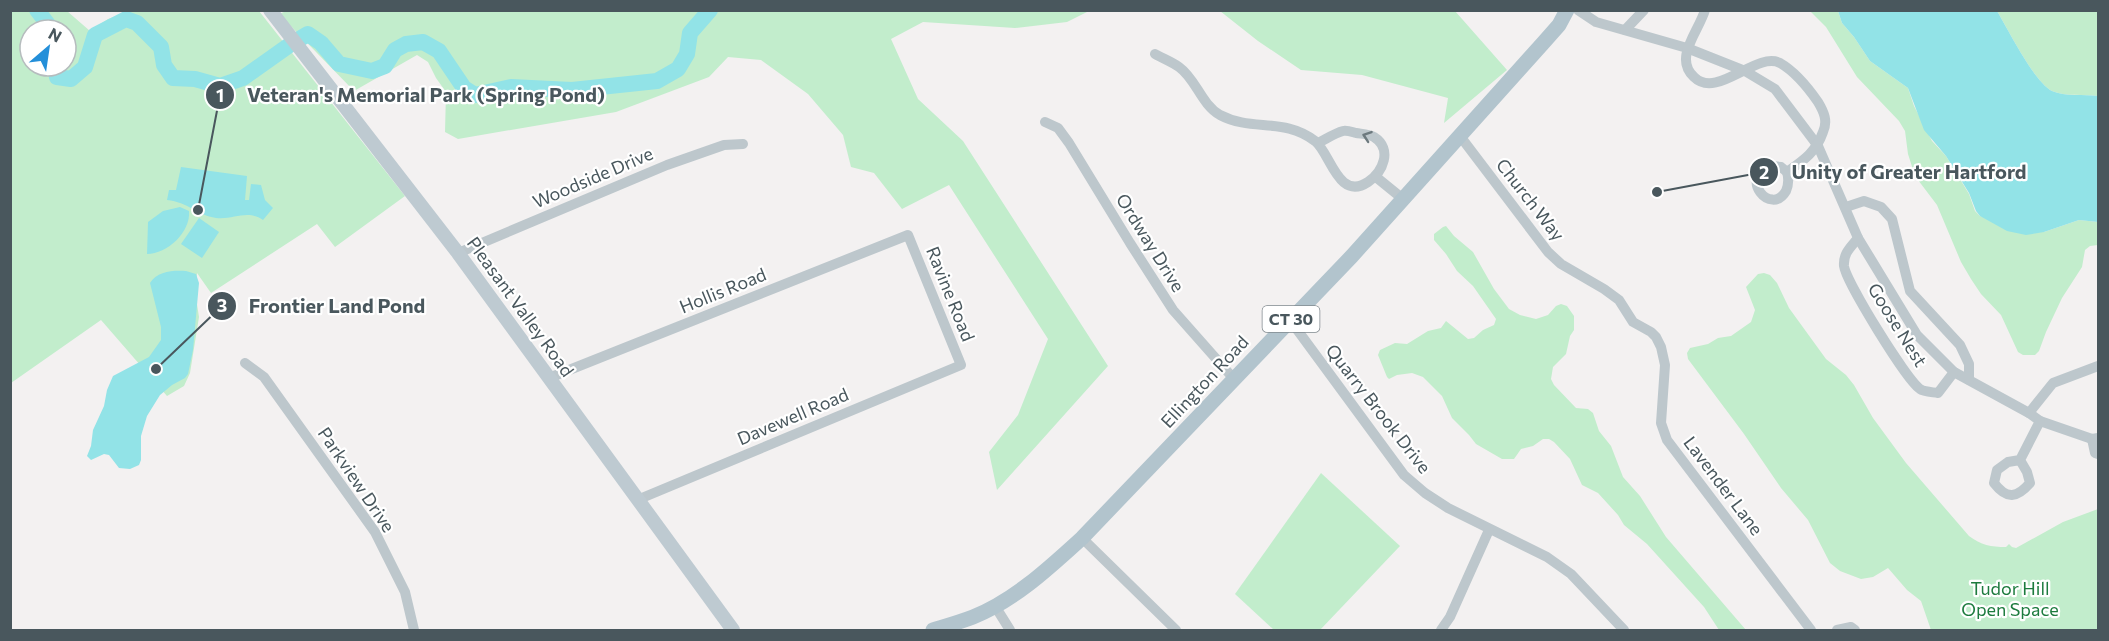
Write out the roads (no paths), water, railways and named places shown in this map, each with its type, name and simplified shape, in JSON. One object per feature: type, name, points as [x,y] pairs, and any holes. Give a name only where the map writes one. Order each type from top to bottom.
[{"type":"main road","name":"Pleasant Valley Road","points":[[270,10],[458,253],[733,630]]},
{"type":"main road","name":"Ellington Road","points":[[933,630],[972,618],[1021,590],[1052,566],[1082,538],[1352,256],[1559,25],[1567,10]]},
{"type":"street","points":[[1578,10],[1596,22],[1687,48],[1745,71],[1775,89],[1818,146],[1858,238],[1917,335],[1953,372],[2030,413],[2040,421],[2095,438],[2095,453],[2098,454]]},
{"type":"street","points":[[1625,30],[1644,10]]},
{"type":"street","points":[[1705,10],[1687,48],[1685,59],[1688,70],[1695,79],[1707,83],[1721,81],[1764,61],[1779,62],[1808,87],[1823,111],[1826,125],[1818,146],[1810,156],[1787,172]]},
{"type":"street","points":[[1155,54],[1180,67],[1206,102],[1219,114],[1250,124],[1278,125],[1299,130],[1318,143],[1335,173],[1349,186],[1362,186],[1376,177],[1383,166],[1384,154],[1381,144],[1372,136],[1344,130],[1318,143]]},
{"type":"street","name":"Ordway Drive","points":[[1046,122],[1058,129],[1069,143],[1173,310],[1234,379]]},
{"type":"street","name":"Church Way","points":[[1460,136],[1548,252],[1561,264],[1619,300],[1634,322]]},
{"type":"street","name":"Woodside Drive","points":[[458,253],[667,165],[724,145],[743,144]]},
{"type":"street","points":[[1376,177],[1403,199]]},
{"type":"street","points":[[1846,207],[1864,201],[1881,207],[1892,219],[1910,291],[1960,345],[1969,364],[1969,380]]},
{"type":"street","name":"Ravine Road","points":[[908,235],[961,365]]},
{"type":"street","name":"Hollis Road","points":[[549,378],[908,235]]},
{"type":"street","name":"Goose Nest","points":[[1858,238],[1845,253],[1844,268],[1864,307],[1908,376],[1921,390],[1938,393],[1953,372]]},
{"type":"street","points":[[1895,300],[1910,291]]},
{"type":"street","name":"Quarry Brook Drive","points":[[1290,320],[1404,475],[1425,493],[1489,530],[1547,557],[1571,574],[1624,630]]},
{"type":"street","name":"Lavender Lane","points":[[1634,322],[1651,332],[1661,347],[1665,365],[1661,423],[1667,440],[1811,630]]},
{"type":"street","name":"Parkview Drive","points":[[245,363],[264,377],[375,532],[405,592],[414,630]]},
{"type":"street","name":"Davewell Road","points":[[637,500],[961,365]]},
{"type":"street","points":[[2030,413],[2053,383],[2098,366]]},
{"type":"street","points":[[2020,460],[2040,421]]},
{"type":"street","points":[[1442,630],[1489,530]]},
{"type":"street","points":[[1082,538],[1176,630]]},
{"type":"street","points":[[995,606],[1010,630]]},
{"type":"street","points":[[1837,630],[1851,627],[1855,630]]},
{"type":"water","points":[[1838,11],[1997,11],[2014,42],[2045,86],[2063,94],[2098,96],[2098,222],[2079,220],[2044,232],[2026,235],[2007,231],[1980,216],[1946,156],[1924,130],[1908,88],[1870,61],[1842,23]]},
{"type":"water","points":[[181,167],[247,176],[245,200],[249,200],[251,184],[261,185],[265,200],[273,208],[263,220],[251,215],[216,218],[181,203],[167,200],[169,190],[176,190]]},
{"type":"water","points":[[180,207],[189,211],[189,219],[182,234],[170,246],[147,254],[148,222],[163,211]]},
{"type":"water","points":[[199,218],[219,232],[202,258],[181,244]]},
{"type":"water","points":[[186,271],[196,274],[199,283],[193,350],[188,374],[160,395],[147,416],[141,436],[139,465],[130,469],[119,468],[109,455],[104,454],[91,460],[87,456],[93,430],[104,406],[113,376],[149,357],[161,340],[161,327],[150,283],[161,274]]},
{"type":"waterway","points":[[37,10],[43,18]]},
{"type":"waterway","points":[[78,73],[85,67],[95,35],[126,19],[137,23],[161,47],[164,65],[173,78],[195,79],[220,86],[243,78],[308,34],[321,43],[339,64],[372,71],[385,66],[395,50],[406,44],[423,42],[439,51],[464,88],[475,95],[511,87],[572,90],[657,81],[678,69],[687,54],[690,33],[710,10]]},
{"type":"waterway","points":[[64,78],[72,78]]},
{"type":"place","name":"Unity of Greater Hartford","points":[[1657,192]]},
{"type":"place","name":"Veteran's Memorial Park (Spring Pond)","points":[[198,210]]},
{"type":"place","name":"Frontier Land Pond","points":[[156,369]]},
{"type":"park label","name":"Tudor Hill Open Space","points":[[2010,599]]}]
